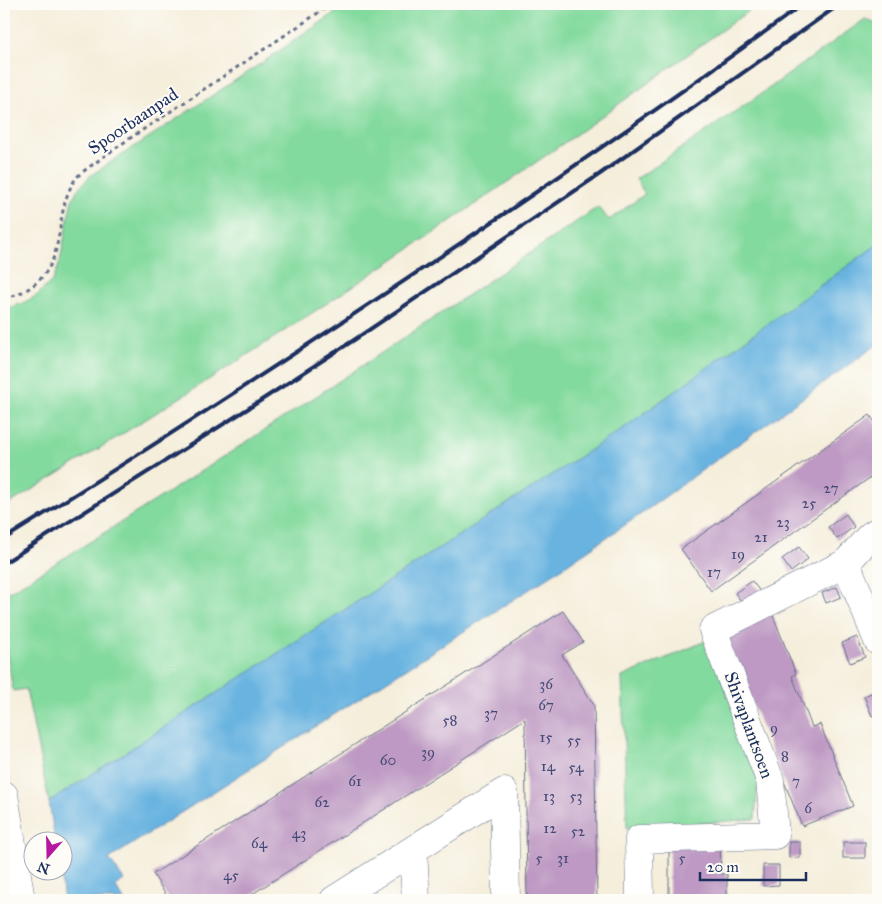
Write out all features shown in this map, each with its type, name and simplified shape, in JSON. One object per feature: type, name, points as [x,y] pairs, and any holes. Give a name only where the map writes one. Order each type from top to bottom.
[{"type":"street","points":[[878,531],[870,536],[846,563],[878,641]]},
{"type":"street","name":"Shivaplantsoen","points":[[640,900],[639,839],[775,835],[770,780],[713,630],[846,563]]},
{"type":"street","points":[[334,900],[504,792],[506,900]]},
{"type":"street","points":[[4,794],[21,900]]},
{"type":"street","points":[[413,851],[416,900]]},
{"type":"path","name":"Spoorbaanpad","points":[[4,298],[33,287],[47,271],[56,251],[68,192],[78,176],[117,146],[332,4]]},
{"type":"green space","points":[[348,4],[758,4],[578,133],[417,244],[170,404],[4,507],[4,309],[23,303],[36,296],[53,280],[60,262],[71,203],[77,190],[90,176]]},
{"type":"green space","points":[[865,19],[878,25],[878,244],[621,430],[49,802],[26,689],[13,691],[4,636],[4,595],[229,453],[598,207],[609,220],[645,194],[636,179],[771,87]]},
{"type":"green space","points":[[708,640],[758,781],[755,819],[627,829],[622,677]]},
{"type":"water","points":[[878,244],[878,344],[641,514],[544,580],[109,859],[124,880],[115,886],[124,900],[64,900],[61,882],[72,882],[72,832],[54,832],[49,802],[621,430]]},
{"type":"building","points":[[870,415],[878,427],[878,472],[711,591],[681,549]]},
{"type":"building","points":[[846,514],[854,527],[837,539],[828,527]]},
{"type":"building","points":[[799,547],[808,559],[791,572],[782,559]]},
{"type":"building","points":[[752,581],[761,593],[744,605],[735,593]]},
{"type":"building","points":[[837,587],[841,597],[826,603],[822,593]]},
{"type":"building","points":[[563,611],[583,642],[562,655],[594,705],[597,900],[527,900],[525,719],[243,900],[169,900],[153,874]]},
{"type":"building","points":[[772,613],[796,674],[792,676],[812,727],[820,724],[853,806],[802,826],[724,633]]},
{"type":"building","points":[[857,637],[865,657],[850,663],[842,643]]},
{"type":"building","points":[[878,690],[878,713],[872,716],[864,696]]},
{"type":"building","points":[[669,842],[720,842],[721,874],[727,874],[727,900],[669,900]]},
{"type":"building","points":[[789,842],[800,842],[800,857],[789,858]]},
{"type":"building","points":[[843,842],[865,842],[865,858],[843,858]]},
{"type":"building","points":[[763,865],[779,865],[779,885],[763,886]]},
{"type":"railway","points":[[4,539],[200,415],[459,244],[664,104],[803,4]]},
{"type":"railway","points":[[4,563],[354,340],[600,174],[840,4]]}]
